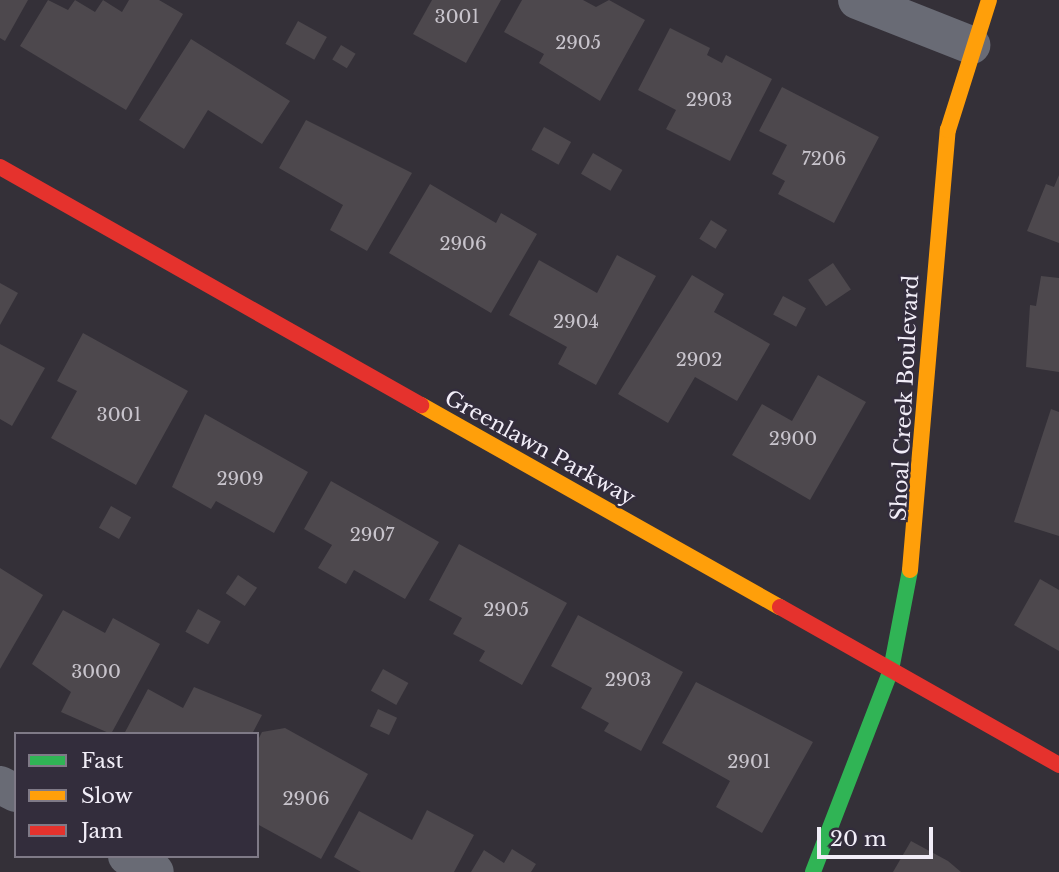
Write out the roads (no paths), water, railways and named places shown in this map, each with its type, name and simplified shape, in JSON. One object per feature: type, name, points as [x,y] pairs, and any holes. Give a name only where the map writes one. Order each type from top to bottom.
[{"type":"street","points":[[857,0],[971,45]]},
{"type":"street","name":"Shoal Creek Boulevard","points":[[813,872],[891,670],[920,519],[936,221],[948,130],[971,45],[989,0]]},
{"type":"street","name":"Greenlawn Parkway","points":[[0,167],[1059,765]]},
{"type":"street","points":[[130,858],[155,872]]}]
